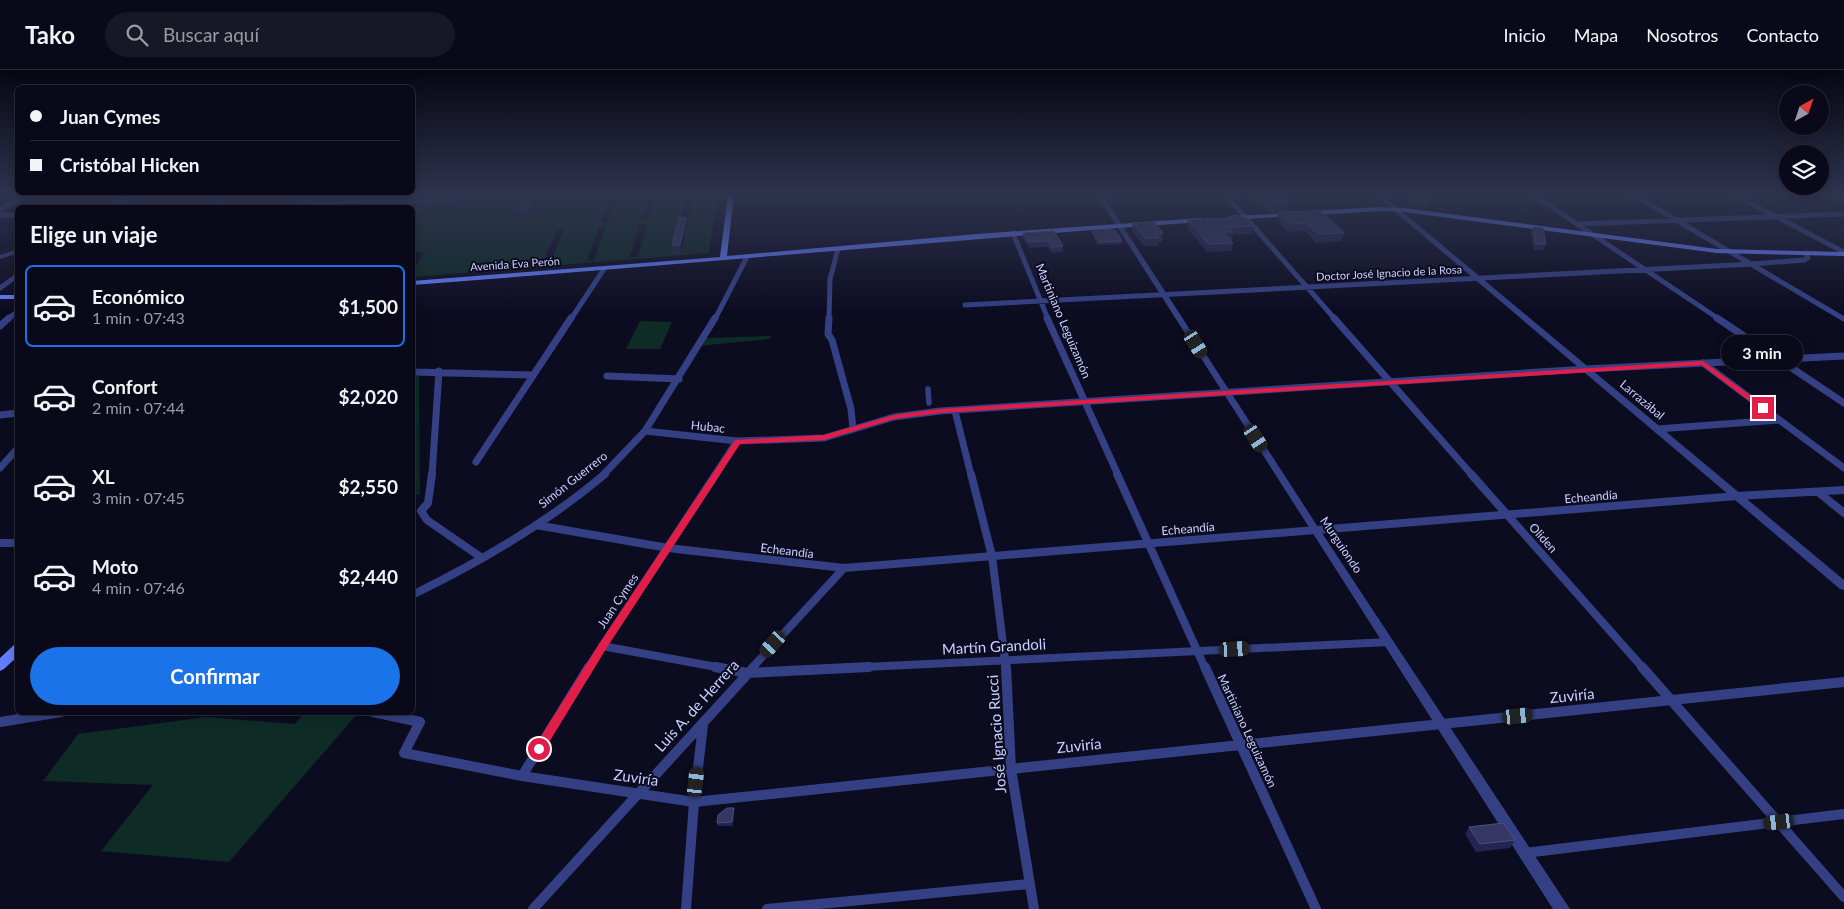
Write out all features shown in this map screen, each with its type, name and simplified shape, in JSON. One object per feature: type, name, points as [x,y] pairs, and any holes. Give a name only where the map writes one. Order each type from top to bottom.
[{"type":"main road","points":[[723,259],[726,233]]},
{"type":"main road","name":"Avenida Eva Perón","points":[[415,283],[604,269],[1024,233]]},
{"type":"main road","points":[[1585,233],[1729,252],[1844,253]]},
{"type":"main road","points":[[0,297],[15,297]]},
{"type":"main road","points":[[0,666],[15,651]]},
{"type":"street","name":"Murguiondo","points":[[1124,233],[1562,909]]},
{"type":"street","name":"Oliden","points":[[1260,233],[1844,898]]},
{"type":"street","name":"Larrazábal","points":[[1423,233],[1844,586]]},
{"type":"street","points":[[1698,233],[1844,319]]},
{"type":"street","points":[[1807,233],[1844,253]]},
{"type":"street","name":"Martiniano Leguizamón","points":[[1013,234],[1038,301],[1150,544],[1238,744],[1316,909]]},
{"type":"street","points":[[1592,234],[1844,403]]},
{"type":"street","points":[[838,249],[830,279],[828,334],[832,340],[851,409],[853,429]]},
{"type":"street","points":[[0,257],[15,252]]},
{"type":"street","name":"Doctor José Ignacio de la Rosa","points":[[965,305],[1752,264],[1804,260],[1808,258],[1806,253]]},
{"type":"street","name":"Simón Guerrero","points":[[415,594],[465,569],[536,525],[603,474],[645,431],[712,325],[736,275],[747,257]]},
{"type":"street","points":[[476,462],[604,269]]},
{"type":"street","points":[[0,288],[15,276]]},
{"type":"street","points":[[0,326],[15,314]]},
{"type":"street","name":"Hubac","points":[[645,431],[737,442],[824,438],[894,417],[955,411],[1586,369],[1844,356]]},
{"type":"street","points":[[1703,363],[1844,468]]},
{"type":"street","points":[[415,372],[439,371],[533,375]]},
{"type":"street","points":[[439,371],[434,466],[428,504],[417,512],[482,558]]},
{"type":"street","points":[[607,376],[679,379]]},
{"type":"street","points":[[928,389],[928,403]]},
{"type":"street","name":"José Ignacio Rucci","points":[[955,411],[992,556],[1006,660],[1011,769],[1034,909]]},
{"type":"street","points":[[0,415],[15,413]]},
{"type":"street","points":[[1657,429],[1778,420]]},
{"type":"street","name":"Juan Cymes","points":[[522,776],[602,646],[737,442]]},
{"type":"street","points":[[0,468],[15,451]]},
{"type":"street","name":"Echeandía","points":[[536,525],[668,548],[844,568],[1737,496],[1844,490]]},
{"type":"street","points":[[1818,492],[1844,513]]},
{"type":"street","points":[[0,544],[15,542]]},
{"type":"street","name":"Luis A. de Herrera","points":[[533,909],[637,794],[703,725],[747,673],[844,568]]},
{"type":"street","name":"Martín Grandoli","points":[[602,646],[747,673],[1389,642]]},
{"type":"street","name":"Zuviría","points":[[387,715],[420,722],[404,754],[522,776],[694,802],[1844,682]]},
{"type":"street","points":[[0,722],[43,715]]},
{"type":"street","points":[[686,909],[694,802],[703,725]]},
{"type":"street","points":[[1525,853],[1844,814]]},
{"type":"street","points":[[767,909],[1029,884]]},
{"type":"green space","points":[[415,233],[556,233],[542,264],[550,263],[562,233],[597,233],[587,261],[594,260],[604,233],[637,233],[630,257],[638,257],[645,233],[679,233],[674,254],[681,254],[685,233],[712,233],[709,253],[415,277],[415,267],[424,252],[415,254]]},
{"type":"green space","points":[[640,321],[672,322],[660,349],[626,349]]},
{"type":"green space","points":[[772,336],[770,339],[698,346],[703,338]]},
{"type":"green space","points":[[419,376],[420,494],[415,495],[415,377]]},
{"type":"green space","points":[[302,715],[356,715],[229,862],[101,851],[153,785],[43,781],[78,734],[206,717],[295,724]]},
{"type":"building","points":[[675,233],[683,233],[680,245],[672,245]]},
{"type":"building","points":[[1023,233],[1055,233],[1063,246],[1052,247],[1049,241],[1029,242]]},
{"type":"building","points":[[1094,233],[1117,233],[1122,241],[1099,242]]},
{"type":"building","points":[[1141,233],[1162,233],[1157,234],[1159,238],[1145,238]]},
{"type":"building","points":[[1199,233],[1225,233],[1233,243],[1208,244]]},
{"type":"building","points":[[1534,233],[1544,233],[1546,244],[1536,244]]},
{"type":"building","points":[[727,808],[734,808],[732,822],[717,823],[718,815]]},
{"type":"building","points":[[1503,823],[1515,840],[1480,844],[1469,827]]},
{"type":"route","points":[[539,749],[602,646],[737,442],[824,438],[894,417],[940,411],[1703,363],[1763,408]]}]
